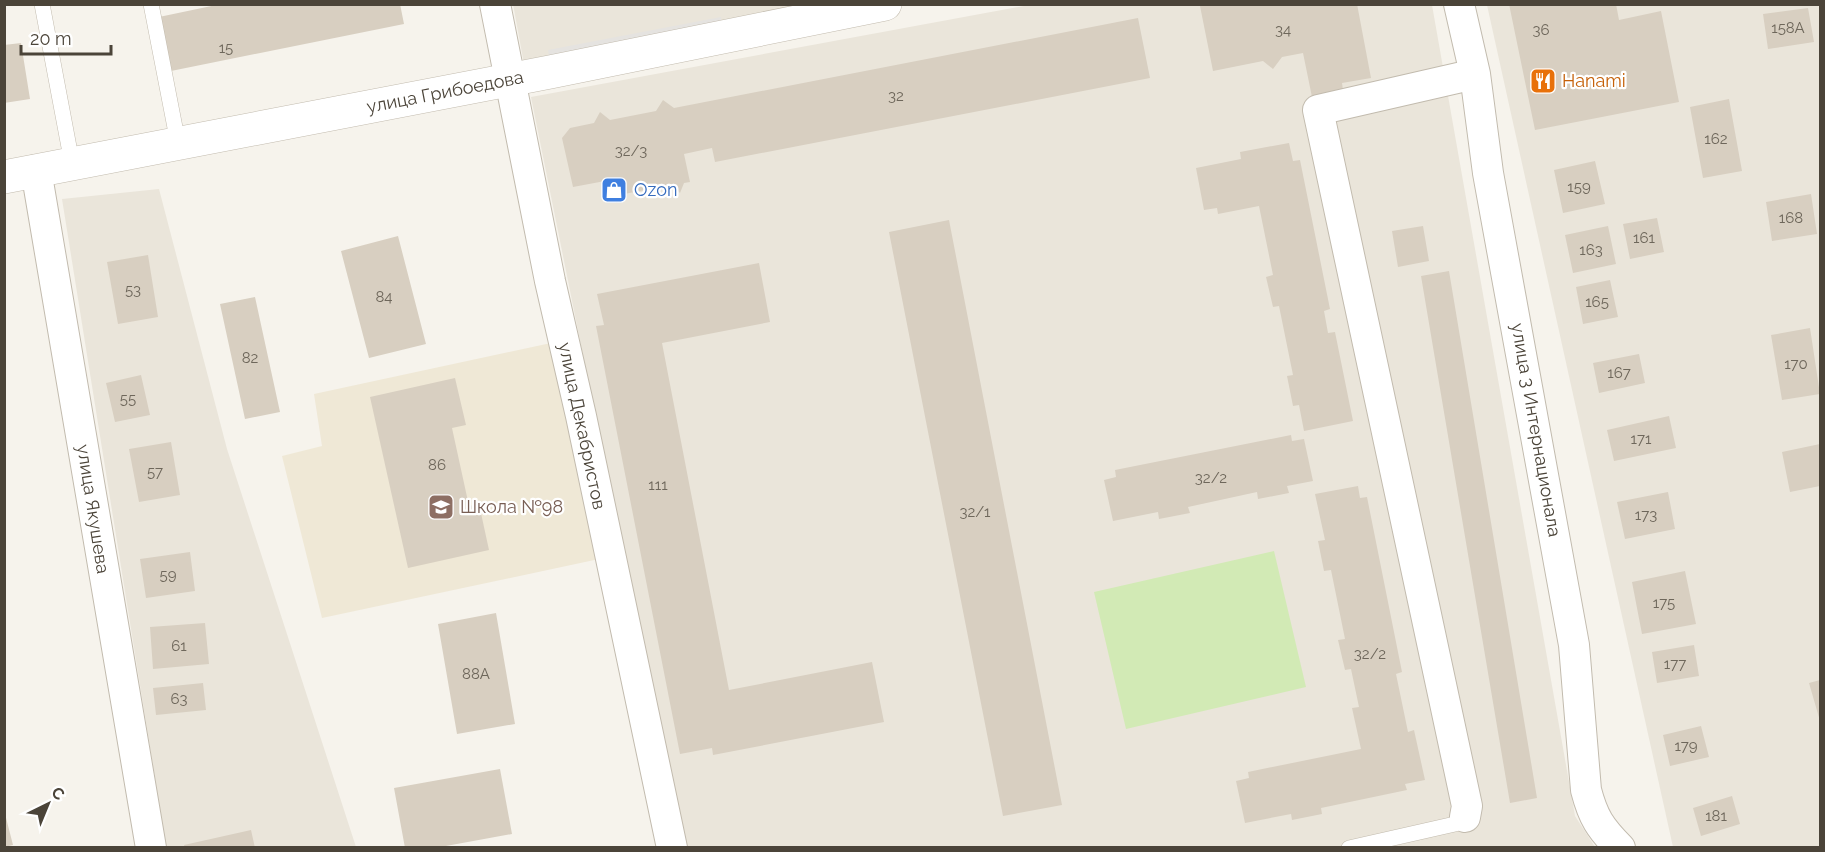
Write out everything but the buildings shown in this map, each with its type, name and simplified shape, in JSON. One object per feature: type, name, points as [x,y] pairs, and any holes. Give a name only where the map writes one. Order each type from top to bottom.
[{"type":"street","name":"улица Декабристов","points":[[495,4],[548,270],[672,848]]},
{"type":"street","name":"улица Грибоедова","points":[[4,177],[509,80],[885,4]]},
{"type":"street","name":"улица 3 Интернационала","points":[[1459,4],[1475,75],[1488,173],[1574,645],[1586,790],[1592,812],[1602,829],[1620,848]]},
{"type":"street","points":[[1465,817],[1467,806],[1318,110],[1475,75]]},
{"type":"street","name":"улица Якушева","points":[[36,170],[151,848]]},
{"type":"lane","points":[[42,4],[72,163]]},
{"type":"lane","points":[[151,4],[178,143]]},
{"type":"lane","points":[[1348,848],[1455,824],[1465,817]]},
{"type":"shaded area","points":[[513,4],[878,5],[526,75]]},
{"type":"shaded area","points":[[1029,5],[1432,5],[1575,816],[1595,847],[682,847],[531,97]]},
{"type":"shaded area","points":[[1487,5],[1820,5],[1820,847],[1673,847]]},
{"type":"shaded area","points":[[721,17],[724,33],[551,67],[548,50]]},
{"type":"shaded area","points":[[159,189],[227,449],[356,847],[166,847],[62,199]]},
{"type":"shaded area","name":"Школа №98","points":[[551,343],[599,559],[322,618],[282,456],[322,446],[314,394]]},
{"type":"green space","points":[[1274,551],[1306,687],[1126,729],[1094,592]]},
{"type":"place","name":"Hanami","points":[[1543,81]]},
{"type":"place","name":"Ozon","points":[[614,190]]},
{"type":"place","name":"Школа №98","points":[[441,507]]}]
